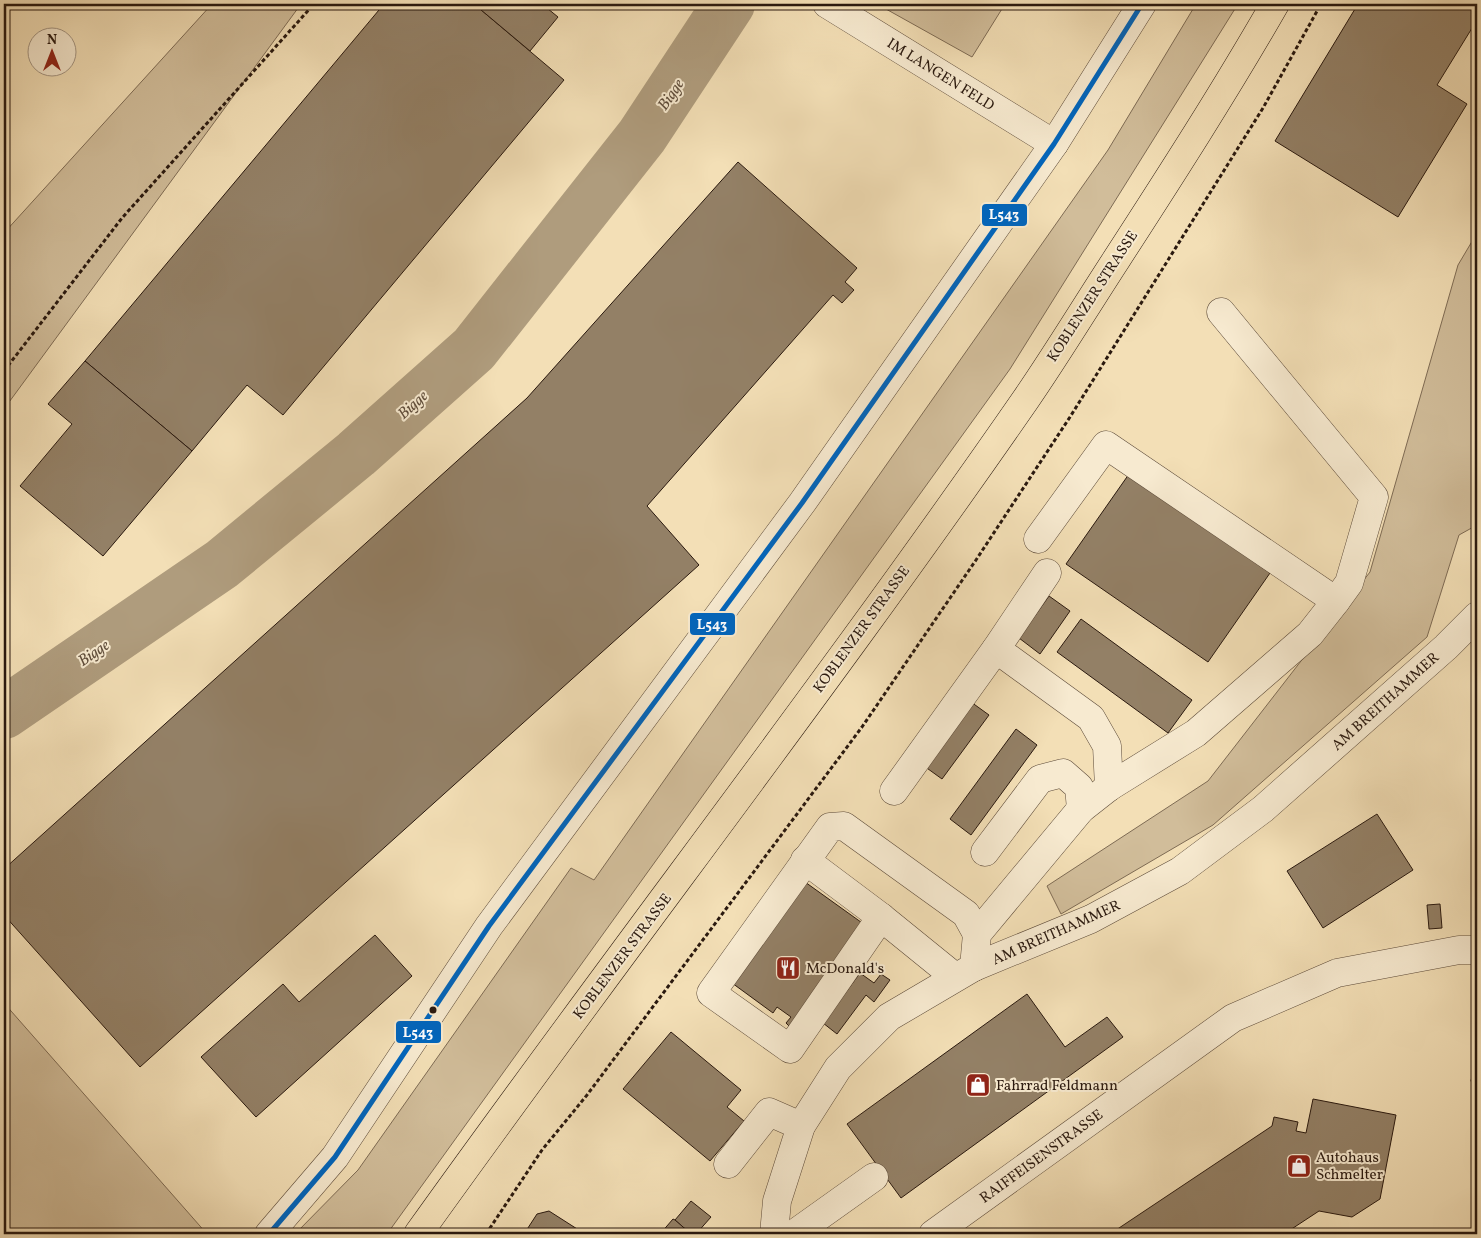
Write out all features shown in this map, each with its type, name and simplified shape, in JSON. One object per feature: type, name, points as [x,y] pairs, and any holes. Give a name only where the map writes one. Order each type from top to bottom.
[{"type":"main road","name":"KOBLENZER STRASSE","points":[[418,1234],[506,1111],[654,914],[848,648],[1028,397],[1224,93],[1276,4]]},
{"type":"street","name":"IM LANGEN FELD","points":[[828,4],[1054,144]]},
{"type":"street","points":[[269,1234],[335,1157],[489,926],[802,503],[1054,144],[1142,4]]},
{"type":"street","points":[[805,860],[881,917],[965,972],[977,934],[1081,809],[1109,787],[1196,732],[1310,634],[1336,601],[1349,583],[1374,497],[1221,312]]},
{"type":"street","points":[[1038,539],[1106,446],[1336,601]]},
{"type":"street","points":[[894,791],[996,649],[1047,573]]},
{"type":"street","name":"AM BREITHAMMER","points":[[774,1234],[777,1202],[801,1126],[838,1068],[889,1017],[965,972],[1091,919],[1180,871],[1263,810],[1446,647],[1477,616]]},
{"type":"street","points":[[996,649],[1091,718],[1106,746],[1109,787]]},
{"type":"street","points":[[985,852],[1040,779],[1063,773],[1079,787],[1081,809]]},
{"type":"street","points":[[881,917],[790,1048],[711,993],[830,827],[844,826],[966,914],[977,934]]},
{"type":"street","name":"RAIFFEISENSTRASSE","points":[[934,1234],[1233,1018],[1337,973],[1459,950],[1477,950]]},
{"type":"street","points":[[728,1164],[769,1112],[801,1126]]},
{"type":"street","points":[[794,1234],[874,1177]]},
{"type":"path","points":[[4,371],[122,218],[314,4]]},
{"type":"path","points":[[486,1234],[542,1150],[587,1094],[862,727],[976,560],[1070,417],[1258,116],[1321,4]]},
{"type":"shaded area","points":[[212,4],[301,4],[4,409],[4,233]]},
{"type":"shaded area","points":[[877,4],[1005,4],[972,57]]},
{"type":"shaded area","points":[[1196,4],[1238,4],[1010,369],[387,1234],[295,1234],[358,1170],[571,868],[594,880],[1108,150]]},
{"type":"shaded area","points":[[1477,233],[1477,525],[1459,535],[1427,637],[1213,825],[1061,914],[1047,886],[1208,781],[1370,572],[1458,265]]},
{"type":"shaded area","points":[[4,1003],[207,1234],[4,1234]]},
{"type":"building","points":[[384,4],[474,4],[564,80],[283,415],[247,385],[192,451],[85,361]]},
{"type":"building","points":[[474,4],[542,4],[558,17],[530,51]]},
{"type":"building","points":[[1358,4],[1477,4],[1477,20],[1437,85],[1467,104],[1398,217],[1275,141]]},
{"type":"building","points":[[738,162],[857,268],[845,282],[854,290],[842,303],[833,295],[647,506],[699,565],[140,1067],[4,915],[4,869],[527,398]]},
{"type":"building","points":[[85,361],[192,451],[103,556],[20,486],[72,424],[48,404]]},
{"type":"building","points":[[1129,474],[1270,573],[1208,662],[1066,564]]},
{"type":"building","points":[[1049,596],[1070,611],[1040,654],[1019,638]]},
{"type":"building","points":[[1081,619],[1192,700],[1168,733],[1057,652]]},
{"type":"building","points":[[971,702],[989,715],[942,779],[924,766]]},
{"type":"building","points":[[1016,729],[1037,745],[971,835],[950,819]]},
{"type":"building","points":[[1377,814],[1413,870],[1323,928],[1287,871]]},
{"type":"building","name":"McDonald's","points":[[805,882],[865,925],[793,1030],[786,1023],[791,1017],[777,1007],[773,1013],[732,983]]},
{"type":"building","points":[[1440,904],[1442,928],[1429,929],[1427,905]]},
{"type":"building","points":[[375,935],[412,976],[256,1117],[201,1057],[283,984],[299,1002]]},
{"type":"building","points":[[860,973],[874,983],[881,974],[890,980],[874,1002],[866,995],[837,1034],[823,1023]]},
{"type":"building","name":"Fahrrad Feldmann","points":[[1027,994],[1065,1047],[1107,1017],[1123,1037],[901,1198],[847,1124]]},
{"type":"building","points":[[671,1032],[741,1090],[727,1107],[744,1121],[710,1161],[623,1089]]},
{"type":"building","points":[[1477,1050],[1477,1090],[1471,1081]]},
{"type":"building","name":"Autohaus Schmelter","points":[[1313,1099],[1396,1115],[1380,1199],[1352,1217],[1319,1211],[1284,1234],[1110,1234],[1272,1126],[1274,1117],[1298,1122],[1296,1131],[1306,1133]]},
{"type":"building","points":[[691,1201],[711,1217],[696,1234],[691,1234],[675,1220]]},
{"type":"building","points":[[549,1211],[585,1234],[524,1234],[537,1214]]},
{"type":"building","points":[[673,1219],[675,1220],[691,1234],[660,1234]]},
{"type":"waterway","name":"Bigge","points":[[4,713],[222,564],[356,454],[474,349],[642,136],[729,4]]},
{"type":"transit line","name":"L543","points":[[269,1234],[335,1157],[489,926],[802,503],[1054,144],[1142,4]]},
{"type":"place","name":"McDonald's","points":[[788,968]]},
{"type":"place","name":"Fahrrad Feldmann","points":[[978,1085]]},
{"type":"place","name":"Autohaus Schmelter","points":[[1299,1166]]}]
